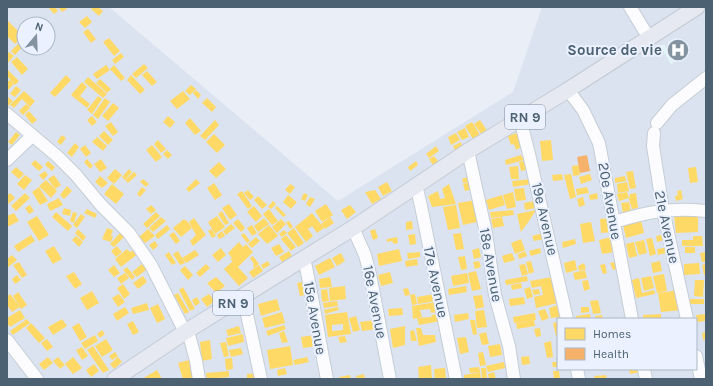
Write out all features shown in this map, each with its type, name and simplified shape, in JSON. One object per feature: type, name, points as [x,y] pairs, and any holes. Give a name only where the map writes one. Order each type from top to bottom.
[{"type":"main road","name":"RN 9","points":[[114,379],[130,374],[186,332],[353,228],[468,151],[568,90],[697,7]]},
{"type":"street","points":[[630,7],[649,38]]},
{"type":"street","name":"21e Avenue","points":[[687,318],[663,210],[653,146],[655,128],[672,105],[706,78]]},
{"type":"street","name":"20e Avenue","points":[[568,90],[583,110],[599,143],[632,318]]},
{"type":"street","points":[[7,114],[57,156],[101,205],[129,233],[151,265],[186,332],[196,360],[199,379]]},
{"type":"street","name":"19e Avenue","points":[[520,119],[530,154],[568,318]]},
{"type":"street","points":[[7,160],[32,136]]},
{"type":"street","name":"18e Avenue","points":[[468,151],[486,233],[495,295],[509,346],[514,379]]},
{"type":"street","name":"17e Avenue","points":[[416,185],[456,379]]},
{"type":"street","points":[[614,222],[641,214],[663,210],[691,209],[706,211]]},
{"type":"street","name":"16e Avenue","points":[[353,228],[365,255],[370,274],[390,379]]},
{"type":"street","name":"15e Avenue","points":[[304,258],[310,284],[317,333],[327,379]]},
{"type":"street","points":[[243,296],[261,379]]},
{"type":"street","points":[[7,340],[37,379]]},
{"type":"street","points":[[697,361],[701,379]]},
{"type":"shaded area","points":[[7,7],[109,7],[338,201],[513,92],[542,7],[706,7],[706,379],[7,379]]},
{"type":"shaded area","name":"Source de vie","points":[[675,38],[685,55],[671,64],[660,46],[664,44],[672,57],[677,54],[668,42]]},
{"type":"building: Homes","points":[[48,7],[55,7],[58,11],[54,14]]},
{"type":"building: Homes","points":[[58,7],[65,7],[67,9],[62,12]]},
{"type":"building: Homes","points":[[93,7],[98,7],[103,11],[99,16],[91,9]]},
{"type":"building: Homes","points":[[87,16],[92,22],[85,28],[79,22]]},
{"type":"building: Homes","points":[[8,21],[16,29],[15,44],[7,36]]},
{"type":"building: Homes","points":[[88,29],[96,39],[91,43],[83,32]]},
{"type":"building: Homes","points":[[109,38],[120,51],[114,56],[103,42]]},
{"type":"building: Homes","points":[[16,46],[15,55],[11,51]]},
{"type":"building: Homes","points":[[9,52],[14,56],[7,64],[7,55]]},
{"type":"building: Homes","points":[[121,53],[124,57],[115,64],[112,60]]},
{"type":"building: Homes","points":[[17,57],[28,69],[22,75],[11,62]]},
{"type":"building: Homes","points":[[144,64],[148,68],[136,78],[132,74]]},
{"type":"building: Homes","points":[[106,65],[110,70],[97,79],[93,74]]},
{"type":"building: Homes","points":[[114,65],[125,78],[121,81],[110,69]]},
{"type":"building: Homes","points":[[7,69],[19,81],[15,85],[7,76]]},
{"type":"building: Homes","points":[[147,71],[157,82],[152,86],[142,75]]},
{"type":"building: Homes","points":[[66,75],[71,80],[55,97],[50,93]]},
{"type":"building: Homes","points":[[131,75],[145,90],[140,94],[127,80]]},
{"type":"building: Homes","points":[[88,77],[107,94],[103,98],[84,82]]},
{"type":"building: Homes","points":[[100,79],[111,89],[107,93],[96,83]]},
{"type":"building: Homes","points":[[10,80],[14,84],[7,91],[7,82]]},
{"type":"building: Homes","points":[[82,82],[87,87],[77,100],[71,95]]},
{"type":"building: Homes","points":[[191,85],[196,89],[190,95],[185,91]]},
{"type":"building: Homes","points":[[16,86],[21,90],[15,97],[10,94]]},
{"type":"building: Homes","points":[[196,90],[201,95],[198,99],[193,93]]},
{"type":"building: Homes","points":[[24,91],[35,101],[30,107],[22,99],[14,108],[10,105]]},
{"type":"building: Homes","points":[[183,91],[190,99],[177,109],[170,101]]},
{"type":"building: Homes","points":[[80,96],[90,104],[87,108],[77,100]]},
{"type":"building: Homes","points":[[98,96],[102,99],[92,114],[87,110]]},
{"type":"building: Homes","points":[[8,97],[13,101],[8,106],[7,98]]},
{"type":"building: Homes","points":[[105,98],[110,102],[98,119],[93,115]]},
{"type":"building: Homes","points":[[207,98],[216,107],[212,112],[202,103]]},
{"type":"building: Homes","points":[[113,103],[119,108],[108,121],[102,116]]},
{"type":"building: Homes","points":[[26,104],[30,108],[23,115],[19,111]]},
{"type":"building: Homes","points":[[29,111],[37,120],[32,124],[25,115]]},
{"type":"building: Homes","points":[[92,116],[97,122],[92,126],[87,120]]},
{"type":"building: Homes","points":[[168,116],[175,122],[170,128],[163,122]]},
{"type":"building: Homes","points":[[190,118],[201,131],[195,135],[185,123]]},
{"type":"building: Homes","points":[[215,120],[219,125],[205,140],[200,136]]},
{"type":"building: Homes","points":[[480,120],[488,132],[482,135],[474,124]]},
{"type":"building: Homes","points":[[111,122],[118,132],[113,136],[105,126]]},
{"type":"building: Homes","points":[[472,122],[480,135],[473,139],[465,126]]},
{"type":"building: Homes","points":[[465,128],[469,137],[462,140],[457,132]]},
{"type":"building: Homes","points":[[104,131],[113,140],[108,145],[99,136]]},
{"type":"building: Homes","points":[[16,132],[20,135],[12,145],[8,142]]},
{"type":"building: Homes","points":[[456,133],[460,140],[451,145],[448,137]]},
{"type":"building: Homes","points":[[517,133],[521,147],[516,150],[514,144],[511,145],[508,136]]},
{"type":"building: Homes","points":[[214,134],[225,145],[217,153],[206,142]]},
{"type":"building: Homes","points":[[62,135],[66,138],[61,145],[57,142]]},
{"type":"building: Homes","points":[[97,137],[107,146],[103,151],[92,142]]},
{"type":"building: Homes","points":[[158,140],[166,149],[161,153],[154,144]]},
{"type":"building: Homes","points":[[551,140],[553,160],[542,161],[540,141]]},
{"type":"building: Homes","points":[[461,142],[462,146],[455,150],[453,146]]},
{"type":"building: Homes","points":[[75,143],[79,147],[72,157],[67,153]]},
{"type":"building: Homes","points":[[85,145],[91,153],[86,157],[80,149]]},
{"type":"building: Homes","points":[[152,145],[162,157],[156,162],[146,150]]},
{"type":"building: Homes","points":[[436,146],[439,151],[429,158],[426,154]]},
{"type":"building: Homes","points":[[167,150],[172,155],[168,159],[163,154]]},
{"type":"building: Homes","points":[[521,155],[524,160],[506,165],[505,160]]},
{"type":"building: Homes","points":[[434,156],[438,161],[433,165],[429,159]]},
{"type":"building: Homes","points":[[87,159],[93,166],[90,169],[84,162]]},
{"type":"building: Homes","points":[[101,159],[107,168],[100,172],[94,164]]},
{"type":"building: Homes","points":[[35,160],[43,167],[39,171],[31,164]]},
{"type":"building: Homes","points":[[48,161],[55,167],[52,171],[45,165]]},
{"type":"building: Homes","points":[[416,161],[418,165],[410,171],[408,167]]},
{"type":"building: Homes","points":[[524,161],[526,170],[521,171],[519,162]]},
{"type":"building: Homes","points":[[219,162],[226,169],[216,178],[209,171]]},
{"type":"building: Homes","points":[[579,165],[580,175],[573,176],[572,166]]},
{"type":"building: Homes","points":[[518,166],[519,179],[511,179],[509,167]]},
{"type":"building: Homes","points":[[16,167],[24,174],[19,179],[11,172]]},
{"type":"building: Homes","points":[[696,167],[698,182],[690,183],[688,168]]},
{"type":"building: Homes","points":[[115,169],[122,175],[114,184],[107,178]]},
{"type":"building: Homes","points":[[129,169],[132,172],[125,180],[122,177]]},
{"type":"building: Homes","points":[[45,171],[48,175],[43,180],[39,175]]},
{"type":"building: Homes","points":[[633,171],[636,188],[630,189],[626,172]]},
{"type":"building: Homes","points":[[134,172],[137,175],[128,183],[125,180]]},
{"type":"building: Homes","points":[[562,174],[563,180],[553,181],[552,175]]},
{"type":"building: Homes","points":[[571,174],[576,197],[570,199],[564,175]]},
{"type":"building: Homes","points":[[590,174],[592,180],[581,184],[579,177]]},
{"type":"building: Homes","points":[[25,175],[32,180],[24,190],[17,184]]},
{"type":"building: Homes","points":[[54,175],[61,185],[55,189],[48,179]]},
{"type":"building: Homes","points":[[100,176],[108,183],[102,188],[95,182]]},
{"type":"building: Homes","points":[[625,176],[626,181],[615,183],[615,178]]},
{"type":"building: Homes","points":[[468,177],[470,181],[463,183],[462,179]]},
{"type":"building: Homes","points":[[143,179],[149,184],[146,187],[140,182]]},
{"type":"building: Homes","points":[[196,179],[200,183],[189,192],[186,189]]},
{"type":"building: Homes","points":[[532,179],[532,184],[513,187],[512,181]]},
{"type":"building: Homes","points":[[46,180],[57,191],[51,198],[39,186]]},
{"type":"building: Homes","points":[[471,181],[474,189],[465,191],[463,184]]},
{"type":"building: Homes","points":[[387,182],[392,191],[383,196],[378,187]]},
{"type":"building: Homes","points":[[627,182],[629,191],[618,193],[617,184]]},
{"type":"building: Homes","points":[[214,183],[222,195],[215,200],[207,188]]},
{"type":"building: Homes","points":[[112,184],[124,194],[116,204],[104,194]]},
{"type":"building: Homes","points":[[290,184],[295,187],[290,194],[285,190]]},
{"type":"building: Homes","points":[[449,184],[456,204],[432,207],[428,196],[438,191],[440,199],[445,198],[442,189]]},
{"type":"building: Homes","points":[[67,186],[72,191],[64,199],[60,195]]},
{"type":"building: Homes","points":[[39,187],[48,201],[40,205],[32,192]]},
{"type":"building: Homes","points":[[142,187],[146,190],[140,197],[137,194]]},
{"type":"building: Homes","points":[[587,187],[589,193],[577,195],[576,189]]},
{"type":"building: Homes","points":[[524,188],[526,200],[516,201],[514,189]]},
{"type":"building: Homes","points":[[248,190],[254,197],[250,200],[244,193]]},
{"type":"building: Homes","points":[[375,190],[381,199],[372,204],[365,192]]},
{"type":"building: Homes","points":[[681,190],[683,199],[676,201],[675,196],[678,195],[677,191]]},
{"type":"building: Homes","points":[[242,191],[252,206],[248,209],[237,194]]},
{"type":"building: Homes","points":[[513,192],[516,207],[507,209],[503,195]]},
{"type":"building: Homes","points":[[627,192],[629,198],[619,201],[617,194]]},
{"type":"building: Homes","points":[[10,193],[15,198],[7,205],[7,196]]},
{"type":"building: Homes","points":[[25,193],[30,198],[16,211],[11,206]]},
{"type":"building: Homes","points":[[304,193],[308,195],[305,201],[301,199]]},
{"type":"building: Homes","points":[[597,193],[598,199],[590,200],[589,195]]},
{"type":"building: Homes","points":[[636,193],[638,208],[632,209],[629,199],[630,194]]},
{"type":"building: Homes","points":[[288,195],[297,202],[291,209],[283,202]]},
{"type":"building: Homes","points":[[502,195],[505,205],[489,210],[486,200]]},
{"type":"building: Homes","points":[[258,196],[267,205],[262,209],[254,200]]},
{"type":"building: Homes","points":[[310,197],[315,199],[310,207],[306,204]]},
{"type":"building: Homes","points":[[583,197],[585,205],[579,207],[577,199]]},
{"type":"building: Homes","points":[[59,198],[63,205],[50,211],[47,204]]},
{"type":"building: Homes","points":[[476,200],[481,221],[463,225],[458,203]]},
{"type":"building: Homes","points":[[273,201],[276,204],[271,209],[268,207]]},
{"type":"building: Homes","points":[[535,201],[536,208],[525,210],[524,203]]},
{"type":"building: Homes","points":[[629,202],[631,211],[623,213],[621,203]]},
{"type":"building: Homes","points":[[229,204],[237,215],[230,220],[222,208]]},
{"type":"building: Homes","points":[[326,204],[333,215],[322,222],[315,211]]},
{"type":"building: Homes","points":[[30,205],[34,211],[29,214],[25,208]]},
{"type":"building: Homes","points":[[151,205],[156,210],[151,214],[146,209]]},
{"type":"building: Homes","points":[[350,205],[356,212],[347,219],[341,210]]},
{"type":"building: Homes","points":[[456,205],[460,228],[448,230],[443,207]]},
{"type":"building: Homes","points":[[254,206],[262,216],[256,222],[247,212]]},
{"type":"building: Homes","points":[[277,206],[286,215],[283,217],[275,208]]},
{"type":"building: Homes","points":[[64,208],[71,210],[70,216],[62,214]]},
{"type":"building: Homes","points":[[87,209],[97,214],[95,218],[84,213]]},
{"type":"building: Homes","points":[[269,209],[278,221],[272,225],[263,214]]},
{"type":"building: Homes","points":[[513,210],[514,215],[491,218],[490,212]]},
{"type":"building: Homes","points":[[536,210],[529,221],[521,232],[517,214]]},
{"type":"building: Homes","points":[[222,211],[229,223],[225,225],[218,214]]},
{"type":"building: Homes","points":[[56,212],[72,226],[68,231],[52,217]]},
{"type":"building: Homes","points":[[73,212],[77,213],[74,223],[70,221]]},
{"type":"building: Homes","points":[[156,212],[160,216],[147,228],[143,224]]},
{"type":"building: Homes","points":[[14,213],[19,221],[7,227],[7,216]]},
{"type":"building: Homes","points":[[312,213],[324,228],[317,233],[312,226],[308,229],[313,236],[306,242],[295,227]]},
{"type":"building: Homes","points":[[81,214],[85,217],[77,228],[73,225]]},
{"type":"building: Homes","points":[[674,215],[698,215],[698,232],[676,233]]},
{"type":"building: Homes","points":[[37,216],[49,235],[39,241],[27,222]]},
{"type":"building: Homes","points":[[217,216],[225,227],[215,234],[208,222]]},
{"type":"building: Homes","points":[[161,217],[166,221],[153,232],[149,228]]},
{"type":"building: Homes","points":[[330,217],[334,223],[325,229],[321,224]]},
{"type":"building: Homes","points":[[502,217],[504,226],[493,228],[491,219]]},
{"type":"building: Homes","points":[[194,218],[206,235],[193,246],[190,241],[196,235],[189,222]]},
{"type":"building: Homes","points":[[264,218],[269,224],[258,232],[254,226]]},
{"type":"building: Homes","points":[[611,218],[612,232],[601,233],[600,219]]},
{"type":"building: Homes","points":[[184,219],[192,228],[181,237],[173,228]]},
{"type":"building: Homes","points":[[238,219],[245,228],[241,232],[233,223]]},
{"type":"building: Homes","points":[[281,219],[286,224],[277,233],[272,227]]},
{"type":"building: Homes","points":[[641,220],[644,233],[626,238],[623,225]]},
{"type":"building: Homes","points":[[289,221],[293,227],[290,229],[286,222]]},
{"type":"building: Homes","points":[[412,221],[413,229],[406,230],[406,222]]},
{"type":"building: Homes","points":[[591,222],[595,241],[583,243],[580,224]]},
{"type":"building: Homes","points":[[231,224],[235,228],[226,235],[223,231]]},
{"type":"building: Homes","points":[[167,225],[170,229],[158,239],[155,235]]},
{"type":"building: Homes","points":[[252,225],[257,233],[252,236],[247,228]]},
{"type":"building: Homes","points":[[269,225],[278,236],[267,244],[258,234]]},
{"type":"building: Homes","points":[[107,228],[113,230],[111,242],[102,239]]},
{"type":"building: Homes","points":[[294,228],[304,243],[298,247],[287,233]]},
{"type":"building: Homes","points":[[78,229],[86,237],[83,241],[75,233]]},
{"type":"building: Homes","points":[[148,229],[155,236],[145,243],[139,237]]},
{"type":"building: Homes","points":[[211,229],[216,236],[212,238],[208,231]]},
{"type":"building: Homes","points":[[375,229],[378,238],[373,240],[370,231]]},
{"type":"building: Homes","points":[[284,230],[287,233],[282,237],[279,234]]},
{"type":"building: Homes","points":[[222,231],[225,236],[219,239],[217,235]]},
{"type":"building: Homes","points":[[174,232],[180,241],[176,244],[169,235]]},
{"type":"building: Homes","points":[[120,233],[124,237],[114,247],[110,244]]},
{"type":"building: Homes","points":[[244,233],[250,241],[247,243],[241,235]]},
{"type":"building: Homes","points":[[461,233],[464,249],[456,250],[453,234]]},
{"type":"building: Homes","points":[[543,233],[545,239],[534,241],[532,236]]},
{"type":"building: Homes","points":[[415,234],[416,244],[410,245],[408,235]]},
{"type":"building: Homes","points":[[667,234],[668,239],[657,242],[656,236]]},
{"type":"building: Homes","points":[[31,235],[35,241],[18,252],[14,246]]},
{"type":"building: Homes","points":[[286,235],[296,247],[291,251],[281,239]]},
{"type":"building: Homes","points":[[76,236],[83,242],[79,247],[72,240]]},
{"type":"building: Homes","points":[[693,236],[702,236],[703,246],[682,246],[682,240],[693,240]]},
{"type":"building: Homes","points":[[256,237],[260,241],[252,248],[248,244]]},
{"type":"building: Homes","points":[[397,237],[398,243],[394,244],[392,241],[387,242],[387,239]]},
{"type":"building: Homes","points":[[611,237],[614,252],[602,254],[599,240]]},
{"type":"building: Homes","points":[[652,238],[656,254],[650,256],[646,239]]},
{"type":"building: Homes","points":[[521,239],[525,250],[515,254],[511,243]]},
{"type":"building: Homes","points":[[575,239],[576,244],[563,248],[562,242]]},
{"type":"building: Homes","points":[[644,240],[647,253],[639,255],[635,242]]},
{"type":"building: Homes","points":[[155,241],[158,246],[153,250],[149,245]]},
{"type":"building: Homes","points":[[239,242],[243,247],[246,244],[253,252],[238,267],[248,278],[239,286],[224,269],[233,261],[230,259],[232,258],[228,253]]},
{"type":"building: Homes","points":[[634,242],[637,256],[629,258],[626,244]]},
{"type":"building: Homes","points":[[279,244],[284,252],[276,256],[271,248]]},
{"type":"building: Homes","points":[[54,246],[62,259],[53,264],[45,251]]},
{"type":"building: Homes","points":[[117,246],[122,252],[116,257],[111,251]]},
{"type":"building: Homes","points":[[670,247],[671,252],[658,255],[657,249]]},
{"type":"building: Homes","points":[[685,247],[695,247],[695,253],[685,253]]},
{"type":"building: Homes","points":[[136,248],[139,253],[121,267],[115,259],[127,249],[130,252]]},
{"type":"building: Homes","points":[[221,248],[226,255],[218,262],[212,255]]},
{"type":"building: Homes","points":[[479,248],[481,257],[474,259],[472,250]]},
{"type":"building: Homes","points":[[540,248],[541,253],[531,256],[529,251]]},
{"type":"building: Homes","points":[[399,249],[402,261],[379,266],[377,254]]},
{"type":"building: Homes","points":[[195,250],[199,255],[186,263],[182,258]]},
{"type":"building: Homes","points":[[178,251],[185,263],[180,265],[173,254]]},
{"type":"building: Homes","points":[[289,251],[292,256],[282,262],[279,257]]},
{"type":"building: Homes","points":[[525,251],[527,256],[519,259],[518,254]]},
{"type":"building: Homes","points":[[169,252],[176,263],[172,265],[165,255]]},
{"type":"building: Homes","points":[[420,252],[420,257],[408,259],[407,253]]},
{"type":"building: Homes","points":[[706,252],[706,262],[702,262],[700,253]]},
{"type":"building: Homes","points":[[341,253],[345,261],[337,266],[332,258]]},
{"type":"building: Homes","points":[[512,253],[515,260],[504,263],[502,256]]},
{"type":"building: Homes","points":[[12,255],[17,260],[7,268],[7,259]]},
{"type":"building: Homes","points":[[253,256],[259,264],[254,268],[254,264],[250,258]]},
{"type":"building: Homes","points":[[465,256],[467,269],[461,270],[458,257]]},
{"type":"building: Homes","points":[[330,258],[335,267],[319,275],[315,266]]},
{"type":"building: Homes","points":[[417,259],[418,265],[406,267],[405,261]]},
{"type":"building: Homes","points":[[575,260],[577,270],[566,273],[564,263]]},
{"type":"building: Homes","points":[[268,261],[270,265],[263,269],[261,265]]},
{"type":"building: Homes","points":[[479,261],[481,267],[475,269],[473,262]]},
{"type":"building: Homes","points":[[531,261],[534,272],[529,274],[526,262]]},
{"type":"building: Homes","points":[[660,261],[662,271],[653,273],[651,263]]},
{"type":"building: Homes","points":[[19,262],[27,275],[22,278],[13,265]]},
{"type":"building: Homes","points":[[615,262],[617,269],[613,270],[610,263]]},
{"type":"building: Homes","points":[[584,263],[586,269],[579,271],[578,266]]},
{"type":"building: Homes","points":[[699,263],[700,274],[684,275],[684,264]]},
{"type":"building: Homes","points":[[142,264],[147,269],[137,277],[132,272]]},
{"type":"building: Homes","points":[[206,264],[210,268],[200,277],[196,273]]},
{"type":"building: Homes","points":[[525,264],[528,274],[522,276],[519,265]]},
{"type":"building: Homes","points":[[605,264],[607,273],[603,274],[600,265]]},
{"type":"building: Homes","points":[[706,264],[706,274],[704,275],[702,265]]},
{"type":"building: Homes","points":[[114,265],[120,273],[114,277],[108,270]]},
{"type":"building: Homes","points":[[259,265],[263,271],[253,278],[249,272]]},
{"type":"building: Homes","points":[[185,266],[193,275],[188,280],[180,270]]},
{"type":"building: Homes","points":[[127,267],[135,277],[132,280],[123,270]]},
{"type":"building: Homes","points":[[585,270],[587,278],[575,280],[573,273]]},
{"type":"building: Homes","points":[[476,271],[481,289],[472,291],[468,273]]},
{"type":"building: Homes","points":[[74,272],[82,284],[75,289],[66,276]]},
{"type":"building: Homes","points":[[390,272],[393,283],[381,286],[378,275]]},
{"type":"building: Homes","points":[[125,273],[129,278],[121,284],[117,278]]},
{"type":"building: Homes","points":[[467,273],[469,283],[453,286],[451,276]]},
{"type":"building: Homes","points":[[664,274],[667,291],[657,293],[653,276]]},
{"type":"building: Homes","points":[[17,275],[21,280],[15,284],[12,279]]},
{"type":"building: Homes","points":[[143,276],[147,282],[138,289],[133,283]]},
{"type":"building: Homes","points":[[527,276],[528,281],[506,285],[505,280]]},
{"type":"building: Homes","points":[[651,276],[654,288],[644,291],[641,278]]},
{"type":"building: Homes","points":[[216,277],[225,286],[216,293],[207,283]]},
{"type":"building: Homes","points":[[330,277],[332,287],[320,288],[319,279]]},
{"type":"building: Homes","points":[[552,277],[558,303],[536,308],[534,297],[543,295],[541,286],[532,288],[530,281]]},
{"type":"building: Homes","points":[[639,278],[642,293],[654,290],[655,294],[636,298],[632,280]]},
{"type":"building: Homes","points":[[588,280],[590,289],[584,291],[582,281]]},
{"type":"building: Homes","points":[[695,280],[704,280],[703,297],[694,296]]},
{"type":"building: Homes","points":[[306,281],[309,294],[300,296],[297,283]]},
{"type":"building: Homes","points":[[521,283],[522,288],[512,290],[511,285]]},
{"type":"building: Homes","points":[[123,284],[130,294],[124,299],[117,288]]},
{"type":"building: Homes","points":[[345,286],[346,299],[330,301],[329,288]]},
{"type":"building: Homes","points":[[466,286],[467,292],[449,295],[448,289]]},
{"type":"building: Homes","points":[[183,287],[195,309],[190,311],[179,290]]},
{"type":"building: Homes","points":[[530,287],[533,297],[527,299],[524,289]]},
{"type":"building: Homes","points":[[408,288],[410,295],[405,296],[403,289]]},
{"type":"building: Homes","points":[[327,289],[329,301],[322,302],[321,290]]},
{"type":"building: Homes","points":[[539,289],[540,294],[534,295],[532,290]]},
{"type":"building: Homes","points":[[680,290],[683,310],[661,312],[658,293]]},
{"type":"building: Homes","points":[[92,291],[99,303],[87,310],[80,298]]},
{"type":"building: Homes","points":[[18,292],[27,305],[21,309],[13,296]]},
{"type":"building: Homes","points":[[178,293],[189,312],[185,314],[174,295]]},
{"type":"building: Homes","points":[[10,294],[20,307],[12,312],[7,305],[7,297]]},
{"type":"building: Homes","points":[[119,294],[125,302],[118,307],[112,298]]},
{"type":"building: Homes","points":[[209,294],[215,301],[207,307],[201,299]]},
{"type":"building: Homes","points":[[415,294],[417,304],[412,305],[410,295]]},
{"type":"building: Homes","points":[[435,294],[436,301],[418,304],[417,297]]},
{"type":"building: Homes","points":[[482,295],[484,307],[476,309],[473,296]]},
{"type":"building: Homes","points":[[197,297],[200,303],[195,306],[192,300]]},
{"type":"building: Homes","points":[[524,297],[525,304],[510,306],[509,299]]},
{"type":"building: Homes","points":[[277,299],[280,310],[261,316],[258,304]]},
{"type":"building: Homes","points":[[690,299],[704,299],[704,304],[689,304]]},
{"type":"building: Homes","points":[[598,300],[601,313],[593,314],[590,301]]},
{"type":"building: Homes","points":[[337,301],[338,306],[324,308],[323,303]]},
{"type":"building: Homes","points":[[436,302],[438,312],[431,313],[430,309],[420,310],[422,317],[413,319],[412,306]]},
{"type":"building: Homes","points":[[147,303],[149,310],[133,314],[131,308]]},
{"type":"building: Homes","points":[[158,304],[165,319],[157,323],[150,308]]},
{"type":"building: Homes","points":[[558,305],[560,317],[551,318],[549,308]]},
{"type":"building: Homes","points":[[125,307],[129,313],[117,321],[113,314]]},
{"type":"building: Homes","points":[[338,307],[339,310],[325,314],[324,310]]},
{"type":"building: Homes","points":[[581,307],[589,307],[589,312],[581,313]]},
{"type":"building: Homes","points":[[402,308],[403,315],[389,316],[388,309]]},
{"type":"building: Homes","points":[[545,309],[549,318],[542,321],[538,311]]},
{"type":"building: Homes","points":[[20,310],[25,318],[10,327],[7,323],[7,318]]},
{"type":"building: Homes","points":[[484,310],[487,327],[477,328],[475,311]]},
{"type":"building: Homes","points":[[282,312],[285,323],[265,328],[262,318]]},
{"type":"building: Homes","points":[[347,312],[351,334],[328,337],[325,315]],"holes":[[[343,324],[343,330],[332,331],[332,325]]]},
{"type":"building: Homes","points":[[440,313],[441,321],[419,325],[417,318],[431,317],[432,315]]},
{"type":"building: Homes","points":[[468,313],[469,319],[455,322],[454,315]]},
{"type":"building: Homes","points":[[535,313],[536,320],[514,323],[513,317]]},
{"type":"building: Homes","points":[[590,314],[591,318],[576,318],[576,316]]},
{"type":"building: Homes","points":[[661,314],[661,318],[643,318],[643,315]]},
{"type":"building: Homes","points":[[706,314],[706,321],[697,322],[696,315]]},
{"type":"building: Homes","points":[[602,315],[603,318],[596,318],[595,316]]},
{"type":"building: Homes","points":[[356,316],[360,330],[353,332],[349,318]]},
{"type":"building: Homes","points":[[27,319],[30,323],[13,335],[10,331]]},
{"type":"building: Homes","points":[[62,319],[67,326],[53,335],[48,327]]},
{"type":"building: Homes","points":[[375,320],[376,329],[362,331],[360,322]]},
{"type":"building: Homes","points":[[470,320],[475,320],[477,334],[473,335]]},
{"type":"building: Homes","points":[[534,320],[535,326],[517,329],[516,323]]},
{"type":"building: Homes","points":[[133,321],[139,332],[133,335],[127,324]]},
{"type":"building: Homes","points":[[557,322],[557,336],[556,336],[553,323]]},
{"type":"building: Homes","points":[[31,323],[45,338],[39,343],[26,328]]},
{"type":"building: Homes","points":[[79,323],[87,337],[80,341],[72,327]]},
{"type":"building: Homes","points":[[284,325],[286,329],[268,336],[266,331]]},
{"type":"building: Homes","points":[[239,326],[241,333],[228,336],[226,330]]},
{"type":"building: Homes","points":[[405,326],[405,345],[393,348],[390,329]]},
{"type":"building: Homes","points":[[416,328],[421,328],[423,335],[435,335],[436,342],[419,346]]},
{"type":"building: Homes","points":[[540,328],[541,336],[536,337],[534,329]]},
{"type":"building: Homes","points":[[102,330],[105,334],[100,338],[97,334]]},
{"type":"building: Homes","points":[[414,330],[417,341],[411,341],[410,331]]},
{"type":"building: Homes","points":[[284,331],[288,342],[282,343],[279,333]]},
{"type":"building: Homes","points":[[486,332],[489,344],[482,345],[479,334]]},
{"type":"building: Homes","points":[[706,332],[706,339],[703,340],[702,333]]},
{"type":"building: Homes","points":[[243,334],[244,342],[228,346],[226,338]]},
{"type":"building: Homes","points":[[95,335],[98,341],[85,349],[81,343]]},
{"type":"building: Homes","points":[[315,335],[317,346],[303,348],[301,337]]},
{"type":"building: Homes","points":[[345,336],[347,342],[340,343],[338,337]]},
{"type":"building: Homes","points":[[466,337],[469,352],[460,354],[457,338]]},
{"type":"building: Homes","points":[[47,339],[53,347],[47,351],[41,343]]},
{"type":"building: Homes","points":[[106,339],[113,350],[102,357],[95,346]]},
{"type":"building: Homes","points":[[210,340],[212,359],[202,361],[200,342]]},
{"type":"building: Homes","points":[[551,341],[553,357],[547,358],[544,343]]},
{"type":"building: Homes","points":[[226,342],[229,356],[224,357],[220,343]]},
{"type":"building: Homes","points":[[500,344],[502,355],[490,357],[488,346]]},
{"type":"building: Homes","points":[[93,346],[109,370],[103,373],[87,350]]},
{"type":"building: Homes","points":[[290,346],[293,365],[270,369],[267,350]]},
{"type":"building: Homes","points":[[82,347],[88,356],[82,360],[76,350]]},
{"type":"building: Homes","points":[[241,348],[243,354],[231,357],[229,350]]},
{"type":"building: Homes","points":[[115,352],[118,356],[112,360],[109,356]]},
{"type":"building: Homes","points":[[483,352],[486,365],[480,366],[478,353]]},
{"type":"building: Homes","points":[[529,356],[530,364],[522,365],[521,357]]},
{"type":"building: Homes","points":[[48,357],[53,363],[44,370],[39,364]]},
{"type":"building: Homes","points":[[58,357],[65,365],[60,369],[53,361]]},
{"type":"building: Homes","points":[[73,357],[82,368],[73,374],[65,364]]},
{"type":"building: Homes","points":[[118,357],[122,362],[114,369],[110,364]]},
{"type":"building: Homes","points":[[307,357],[309,362],[295,365],[293,360]]},
{"type":"building: Homes","points":[[232,358],[233,369],[226,370],[225,359]]},
{"type":"building: Homes","points":[[189,360],[195,379],[183,379],[178,363]]},
{"type":"building: Homes","points":[[504,362],[505,368],[488,372],[486,366]]},
{"type":"building: Homes","points":[[552,362],[557,362],[557,367],[553,367]]},
{"type":"building: Homes","points":[[94,364],[99,371],[91,377],[86,370]]},
{"type":"building: Homes","points":[[431,365],[432,379],[419,379],[418,367]]},
{"type":"building: Homes","points":[[479,367],[480,372],[470,373],[469,368]]},
{"type":"building: Homes","points":[[285,368],[287,374],[278,376],[277,370]]},
{"type":"building: Homes","points":[[445,368],[446,379],[435,379],[434,369]]},
{"type":"building: Homes","points":[[481,368],[486,368],[487,379],[482,379]]},
{"type":"building: Homes","points":[[157,370],[162,379],[142,379]]},
{"type":"building: Homes","points":[[629,370],[640,370],[641,372],[630,374]]},
{"type":"building: Homes","points":[[229,371],[229,377],[207,379],[206,373]]},
{"type":"building: Homes","points":[[553,371],[559,371],[560,379],[554,379]]},
{"type":"building: Homes","points":[[480,372],[481,379],[464,379],[464,375]]},
{"type":"building: Homes","points":[[494,372],[496,379],[489,379],[488,374]]},
{"type":"building: Homes","points":[[258,373],[259,379],[247,379],[247,374]]},
{"type":"building: Homes","points":[[364,374],[365,379],[357,379],[356,376]]},
{"type":"building: Homes","points":[[350,375],[351,379],[340,379],[339,377]]},
{"type":"building: Homes","points":[[606,375],[607,379],[595,379],[594,376]]},
{"type":"building: Health","points":[[587,155],[590,171],[580,173],[577,157]]},
{"type":"place","name":"Source de vie","points":[[678,50]]}]
